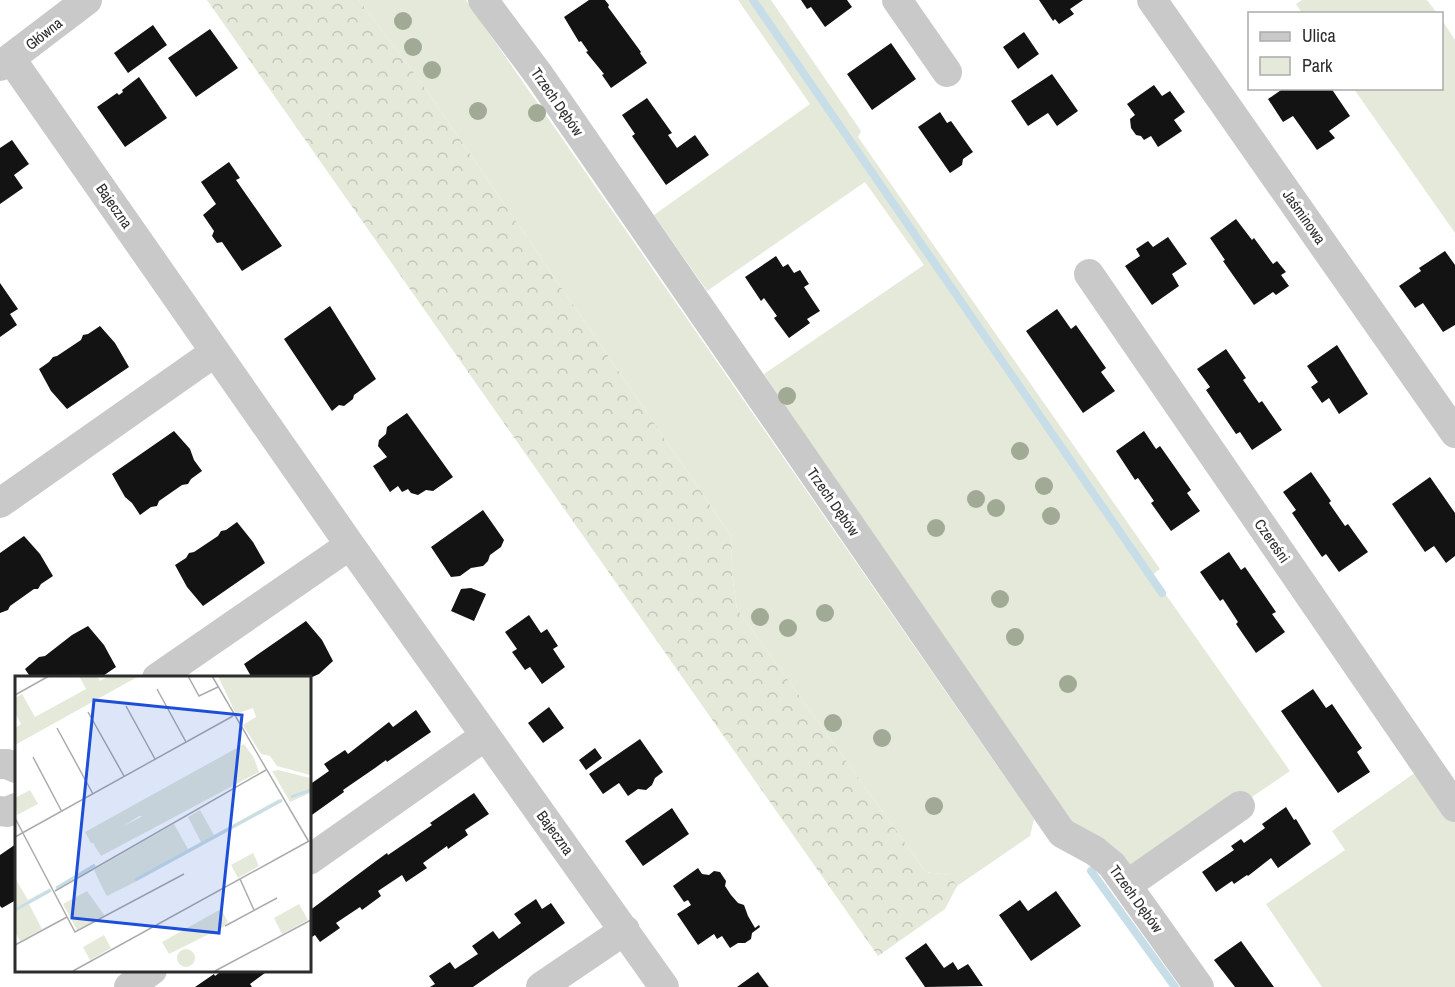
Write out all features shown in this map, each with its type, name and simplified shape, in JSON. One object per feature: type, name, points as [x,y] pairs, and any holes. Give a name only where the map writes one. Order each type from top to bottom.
[{"type":"street","name":"Główna","points":[[6,63],[87,0]]},
{"type":"street","name":"Trzech Dębów","points":[[483,0],[539,75],[1062,833],[1095,851],[1112,865],[1198,987]]},
{"type":"street","points":[[897,0],[947,72]]},
{"type":"street","name":"Jaśminowa","points":[[1152,0],[1455,433]]},
{"type":"street","name":"Bajeczna","points":[[6,63],[215,352],[664,987]]},
{"type":"street","name":"Czereśni","points":[[1089,274],[1455,807]]},
{"type":"street","points":[[0,503],[215,352]]},
{"type":"street","points":[[160,676],[350,545]]},
{"type":"street","points":[[310,859],[485,736]]},
{"type":"street","points":[[0,764],[15,768]]},
{"type":"street","points":[[1127,885],[1240,807]]},
{"type":"street","points":[[0,811],[7,812],[15,808]]},
{"type":"street","points":[[541,987],[625,930]]},
{"type":"street","points":[[129,987],[149,972]]},
{"type":"green space","points":[[207,0],[359,0],[420,81],[732,537],[731,567],[737,609],[926,872],[950,875],[957,886],[945,909],[878,956]]},
{"type":"green space","points":[[359,0],[466,0],[1034,819],[1030,836],[957,886],[949,875],[926,872],[737,609],[731,567],[732,537],[420,81]]},
{"type":"green space","points":[[738,0],[771,0],[861,131],[858,137],[1160,569],[1152,575],[1290,771],[1246,801],[1125,869],[1068,826],[764,374],[924,265],[865,182],[707,291],[654,215],[810,104]]},
{"type":"green space","points":[[1302,0],[1427,0],[1436,12],[1301,12],[1296,4]]},
{"type":"green space","points":[[1443,22],[1455,40],[1455,233],[1355,90],[1443,90]]},
{"type":"green space","points":[[1419,770],[1455,820],[1455,987],[1322,987],[1266,904],[1345,850],[1332,831]]},
{"type":"building","points":[[589,0],[605,0],[647,63],[611,88],[602,75],[604,74],[586,52],[588,51],[581,41],[579,42],[564,17]]},
{"type":"building","points":[[801,0],[847,0],[852,7],[825,27],[811,7],[807,9]]},
{"type":"building","points":[[1039,0],[1083,0],[1070,9],[1074,14],[1059,24],[1055,19],[1053,21]]},
{"type":"building","points":[[153,25],[167,45],[128,73],[114,53]]},
{"type":"building","points":[[210,29],[238,68],[196,97],[168,58]]},
{"type":"building","points":[[1024,32],[1039,54],[1018,69],[1003,47]]},
{"type":"building","points":[[891,43],[916,79],[872,110],[847,74]]},
{"type":"building","points":[[1052,74],[1078,111],[1057,126],[1048,113],[1028,126],[1011,101]]},
{"type":"building","points":[[139,77],[167,118],[125,147],[97,107],[117,93],[119,95]]},
{"type":"building","points":[[1154,85],[1162,96],[1170,91],[1185,112],[1174,120],[1182,131],[1158,147],[1151,136],[1144,140],[1141,136],[1136,135],[1131,128],[1130,119],[1135,115],[1127,104]]},
{"type":"building","points":[[1281,90],[1332,90],[1350,116],[1329,131],[1335,138],[1317,150],[1293,116],[1283,122],[1268,99]]},
{"type":"building","points":[[647,98],[672,133],[668,135],[677,148],[695,135],[709,155],[666,185],[632,136],[635,134],[622,115]]},
{"type":"building","points":[[940,112],[947,123],[951,121],[973,152],[963,159],[962,165],[950,173],[918,127]]},
{"type":"building","points":[[12,140],[29,164],[14,175],[23,188],[0,204],[0,148]]},
{"type":"building","points":[[229,162],[240,178],[236,180],[282,246],[242,271],[222,242],[217,243],[212,236],[214,231],[203,215],[216,204],[201,182]]},
{"type":"building","points":[[1236,219],[1252,240],[1254,238],[1273,264],[1277,261],[1286,272],[1281,275],[1289,286],[1276,295],[1273,292],[1254,305],[1210,238]]},
{"type":"building","points":[[1168,237],[1187,264],[1172,274],[1179,286],[1152,305],[1125,266],[1140,256],[1136,249],[1148,241],[1153,247]]},
{"type":"building","points":[[1445,251],[1455,265],[1455,325],[1443,332],[1423,303],[1415,308],[1399,286],[1421,271],[1419,268]]},
{"type":"building","points":[[776,256],[783,267],[788,264],[794,273],[800,270],[809,284],[804,287],[820,311],[807,319],[810,323],[789,338],[774,318],[777,316],[764,298],[761,301],[745,277]]},
{"type":"building","points":[[0,283],[18,309],[10,314],[17,325],[0,337]]},
{"type":"building","points":[[330,306],[376,379],[354,395],[353,399],[344,406],[339,405],[332,411],[284,339]]},
{"type":"building","points":[[1057,309],[1071,329],[1076,325],[1106,368],[1101,372],[1115,391],[1083,413],[1026,331]]},
{"type":"building","points":[[100,326],[115,343],[129,367],[67,409],[51,391],[39,369],[53,357],[81,340],[83,335]]},
{"type":"building","points":[[1337,345],[1368,394],[1339,414],[1329,398],[1322,403],[1311,387],[1318,382],[1307,366]]},
{"type":"building","points":[[1226,349],[1246,378],[1243,380],[1259,403],[1262,401],[1282,430],[1252,450],[1240,432],[1236,434],[1206,390],[1210,387],[1197,369]]},
{"type":"building","points":[[407,413],[453,477],[433,491],[426,490],[418,495],[411,493],[408,489],[402,492],[398,486],[390,492],[373,466],[387,457],[378,446],[379,440],[386,434],[387,427]]},
{"type":"building","points":[[174,431],[190,449],[202,471],[188,484],[182,485],[159,501],[157,506],[151,507],[140,515],[125,497],[112,474]]},
{"type":"building","points":[[1144,431],[1156,449],[1160,446],[1191,490],[1187,493],[1200,511],[1171,531],[1151,503],[1154,501],[1138,478],[1135,480],[1116,451]]},
{"type":"building","points":[[1311,472],[1345,526],[1348,524],[1368,552],[1339,572],[1326,554],[1322,557],[1292,513],[1296,510],[1283,492]]},
{"type":"building","points":[[1430,477],[1455,513],[1455,556],[1446,563],[1434,546],[1425,552],[1392,504]]},
{"type":"building","points":[[483,510],[504,540],[501,547],[490,555],[483,566],[471,568],[460,576],[451,577],[431,547]]},
{"type":"building","points":[[237,522],[253,542],[265,563],[203,606],[187,587],[175,565],[186,558],[189,553],[194,552]]},
{"type":"building","points":[[24,536],[40,554],[53,576],[41,584],[38,589],[34,589],[10,606],[8,610],[0,613],[0,553]]},
{"type":"building","points":[[1229,552],[1241,570],[1245,567],[1276,612],[1272,614],[1285,632],[1256,653],[1236,624],[1238,622],[1223,599],[1220,601],[1200,572]]},
{"type":"building","points":[[471,588],[486,594],[474,621],[451,611],[461,589]]},
{"type":"building","points":[[529,615],[541,633],[547,629],[558,646],[553,649],[565,667],[542,684],[530,667],[525,670],[512,652],[517,649],[505,632]]},
{"type":"building","points":[[306,621],[322,640],[333,661],[319,674],[310,678],[310,676],[251,676],[244,664]]},
{"type":"building","points":[[88,626],[104,645],[116,667],[103,676],[30,676],[25,669]]},
{"type":"building","points":[[1313,689],[1326,708],[1332,704],[1362,748],[1357,752],[1370,772],[1338,793],[1281,711]]},
{"type":"building","points":[[549,707],[564,728],[543,743],[528,723]]},
{"type":"building","points":[[416,710],[431,732],[387,762],[386,760],[310,816],[310,784],[329,771],[324,764],[345,750],[348,754],[389,722],[393,727]]},
{"type":"building","points":[[640,739],[663,772],[646,790],[638,789],[628,796],[619,783],[603,794],[589,774]]},
{"type":"building","points":[[595,748],[602,758],[586,770],[579,760]]},
{"type":"building","points":[[474,793],[489,814],[465,830],[468,835],[423,863],[427,868],[406,882],[402,875],[378,891],[381,896],[362,910],[360,907],[336,923],[340,928],[320,942],[315,935],[310,938],[310,910],[387,853],[388,855],[432,825],[430,823]]},
{"type":"building","points":[[1286,807],[1311,844],[1278,868],[1271,858],[1248,876],[1234,884],[1232,881],[1216,892],[1202,872],[1234,850],[1231,846],[1241,839],[1244,843],[1265,828],[1262,824]]},
{"type":"building","points":[[672,808],[689,834],[643,866],[625,841]]},
{"type":"building","points":[[15,845],[15,901],[2,908],[0,906],[0,855]]},
{"type":"building","points":[[698,868],[702,874],[720,872],[726,881],[725,886],[738,903],[744,905],[755,928],[759,925],[760,927],[752,933],[751,939],[730,948],[722,936],[717,939],[714,934],[698,945],[677,914],[691,905],[688,900],[684,902],[673,886]]},
{"type":"building","points":[[1056,891],[1081,926],[1031,961],[999,915],[1020,900],[1028,911]]},
{"type":"building","points":[[536,899],[542,909],[551,903],[565,923],[473,987],[430,987],[435,984],[429,976],[450,962],[455,969],[478,954],[472,946],[493,931],[499,939],[521,923],[514,914]]},
{"type":"building","points":[[1241,941],[1274,987],[1235,987],[1214,960]]},
{"type":"building","points":[[926,943],[944,968],[953,962],[958,970],[968,964],[983,986],[925,987],[905,958]]},
{"type":"building","points":[[220,972],[266,972],[250,984],[252,987],[195,987],[214,974],[215,976]]},
{"type":"building","points":[[758,972],[769,987],[737,987]]},
{"type":"waterway","points":[[753,0],[1162,593]]},
{"type":"waterway","points":[[1091,871],[1175,987]]}]
